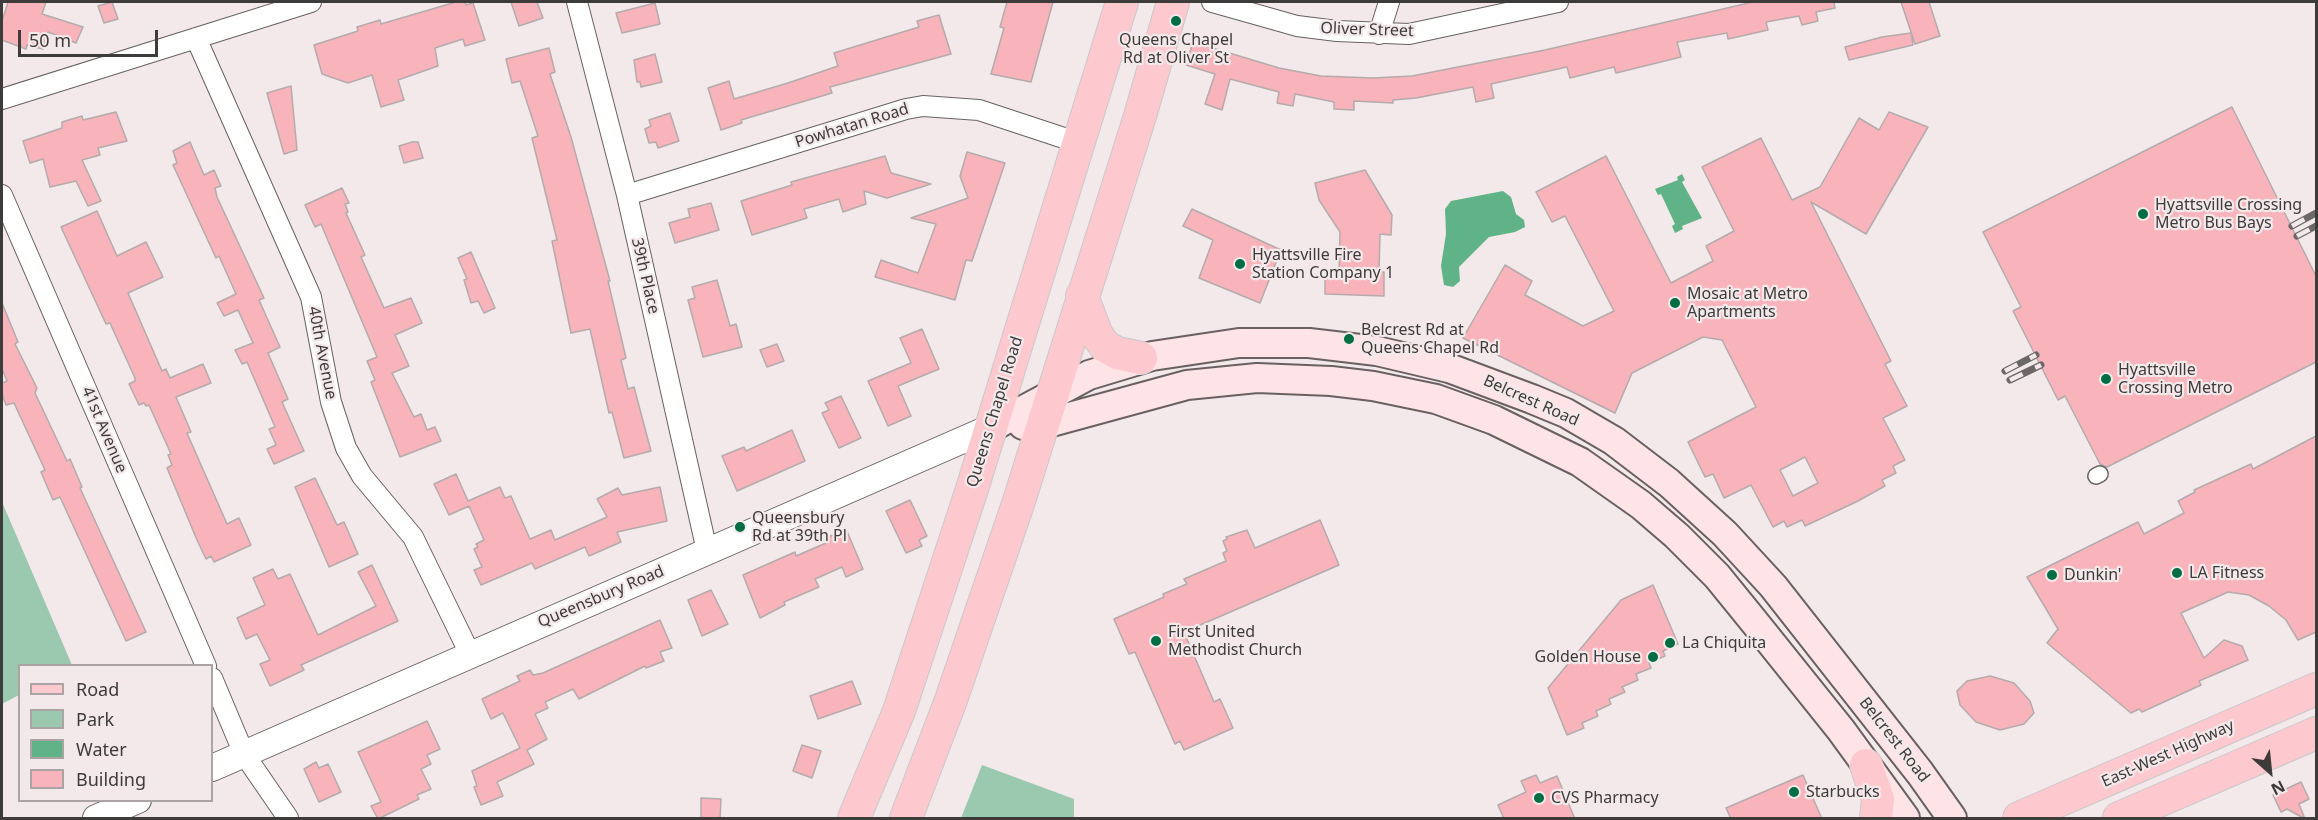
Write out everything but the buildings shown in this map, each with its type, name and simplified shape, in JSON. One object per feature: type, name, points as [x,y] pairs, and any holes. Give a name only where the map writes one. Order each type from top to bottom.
[{"type":"main road","name":"Queens Chapel Road","points":[[854,819],[899,711],[990,428],[1122,2]]},
{"type":"main road","points":[[906,819],[951,700],[1044,424],[1173,2]]},
{"type":"main road","points":[[1082,296],[1097,335],[1105,346],[1117,353],[1142,358]]},
{"type":"main road","name":"Belcrest Road","points":[[1054,391],[1089,375],[1142,358],[1191,348],[1239,343],[1285,343],[1377,351],[1449,368],[1566,414],[1614,441],[1669,483],[1750,560],[1920,772],[1952,819]]},
{"type":"main road","points":[[1285,343],[1299,366],[1331,381]]},
{"type":"main road","name":"Belcrest Road","points":[[1044,424],[1187,385],[1257,378],[1331,381],[1373,386],[1436,399],[1494,420],[1580,462],[1625,494],[1677,536],[1717,576],[1866,765],[1905,819]]},
{"type":"main road","name":"Queensbury Road","points":[[990,428],[1054,391]]},
{"type":"main road","name":"Queensbury Road","points":[[990,428],[1044,424]]},
{"type":"main road","name":"East-West Highway","points":[[2019,819],[2316,689]]},
{"type":"main road","points":[[2119,819],[2316,733]]},
{"type":"main road","points":[[1866,765],[1878,799],[1876,819]]},
{"type":"street","points":[[2,99],[311,2]]},
{"type":"street","name":"39th Place","points":[[577,2],[627,195],[707,552]]},
{"type":"street","name":"Oliver Street","points":[[1212,2],[1297,26],[1379,34],[1434,30],[1558,2]]},
{"type":"street","points":[[1379,34],[1389,2]]},
{"type":"street","name":"40th Avenue","points":[[196,38],[311,297],[331,402],[346,448],[363,476],[413,537],[470,654]]},
{"type":"street","name":"Powhatan Road","points":[[627,195],[906,109],[923,106],[979,110],[1079,144]]},
{"type":"street","name":"41st Avenue","points":[[2,195],[205,664]]},
{"type":"street","name":"Queensbury Road","points":[[213,768],[990,428]]},
{"type":"street","points":[[213,680],[244,754],[288,819]]},
{"type":"street","points":[[96,819],[136,802]]},
{"type":"green space","points":[[2,502],[72,664],[18,664],[18,696],[2,704]]},
{"type":"green space","points":[[982,765],[1074,799],[1074,818],[961,818]]},
{"type":"water","points":[[1682,174],[1685,180],[1682,182],[1702,218],[1682,226],[1683,229],[1675,233],[1672,226],[1675,224],[1661,194],[1658,195],[1655,189],[1678,180],[1677,177]]},
{"type":"water","points":[[1503,191],[1511,197],[1516,214],[1524,220],[1525,227],[1515,232],[1489,237],[1459,267],[1460,281],[1453,287],[1444,285],[1441,266],[1446,234],[1445,209],[1451,201]]},
{"type":"railway","points":[[2292,226],[2316,213]]},
{"type":"railway","points":[[2297,236],[2316,226]]},
{"type":"railway","points":[[2005,371],[2036,355]]},
{"type":"railway","points":[[2010,380],[2041,365]]},
{"type":"place","name":"Queens Chapel Rd at Oliver St","points":[[1176,21]]},
{"type":"place","name":"Hyattsville Crossing Metro Bus Bays","points":[[2143,214]]},
{"type":"place","name":"Hyattsville Fire Station Company 1","points":[[1240,264]]},
{"type":"place","name":"Mosaic at Metro Apartments","points":[[1675,303]]},
{"type":"place","name":"Belcrest Rd at Queens Chapel Rd","points":[[1349,339]]},
{"type":"place","name":"Hyattsville Crossing Metro","points":[[2106,379]]},
{"type":"place","name":"Queensbury Rd at 39th Pl","points":[[740,527]]},
{"type":"place","name":"LA Fitness","points":[[2177,573]]},
{"type":"place","name":"Dunkin'","points":[[2052,575]]},
{"type":"place","name":"First United Methodist Church","points":[[1156,641]]},
{"type":"place","name":"La Chiquita","points":[[1670,643]]},
{"type":"place","name":"Golden House","points":[[1653,657]]},
{"type":"place","name":"Starbucks","points":[[1794,792]]},
{"type":"place","name":"CVS Pharmacy","points":[[1539,798]]}]
